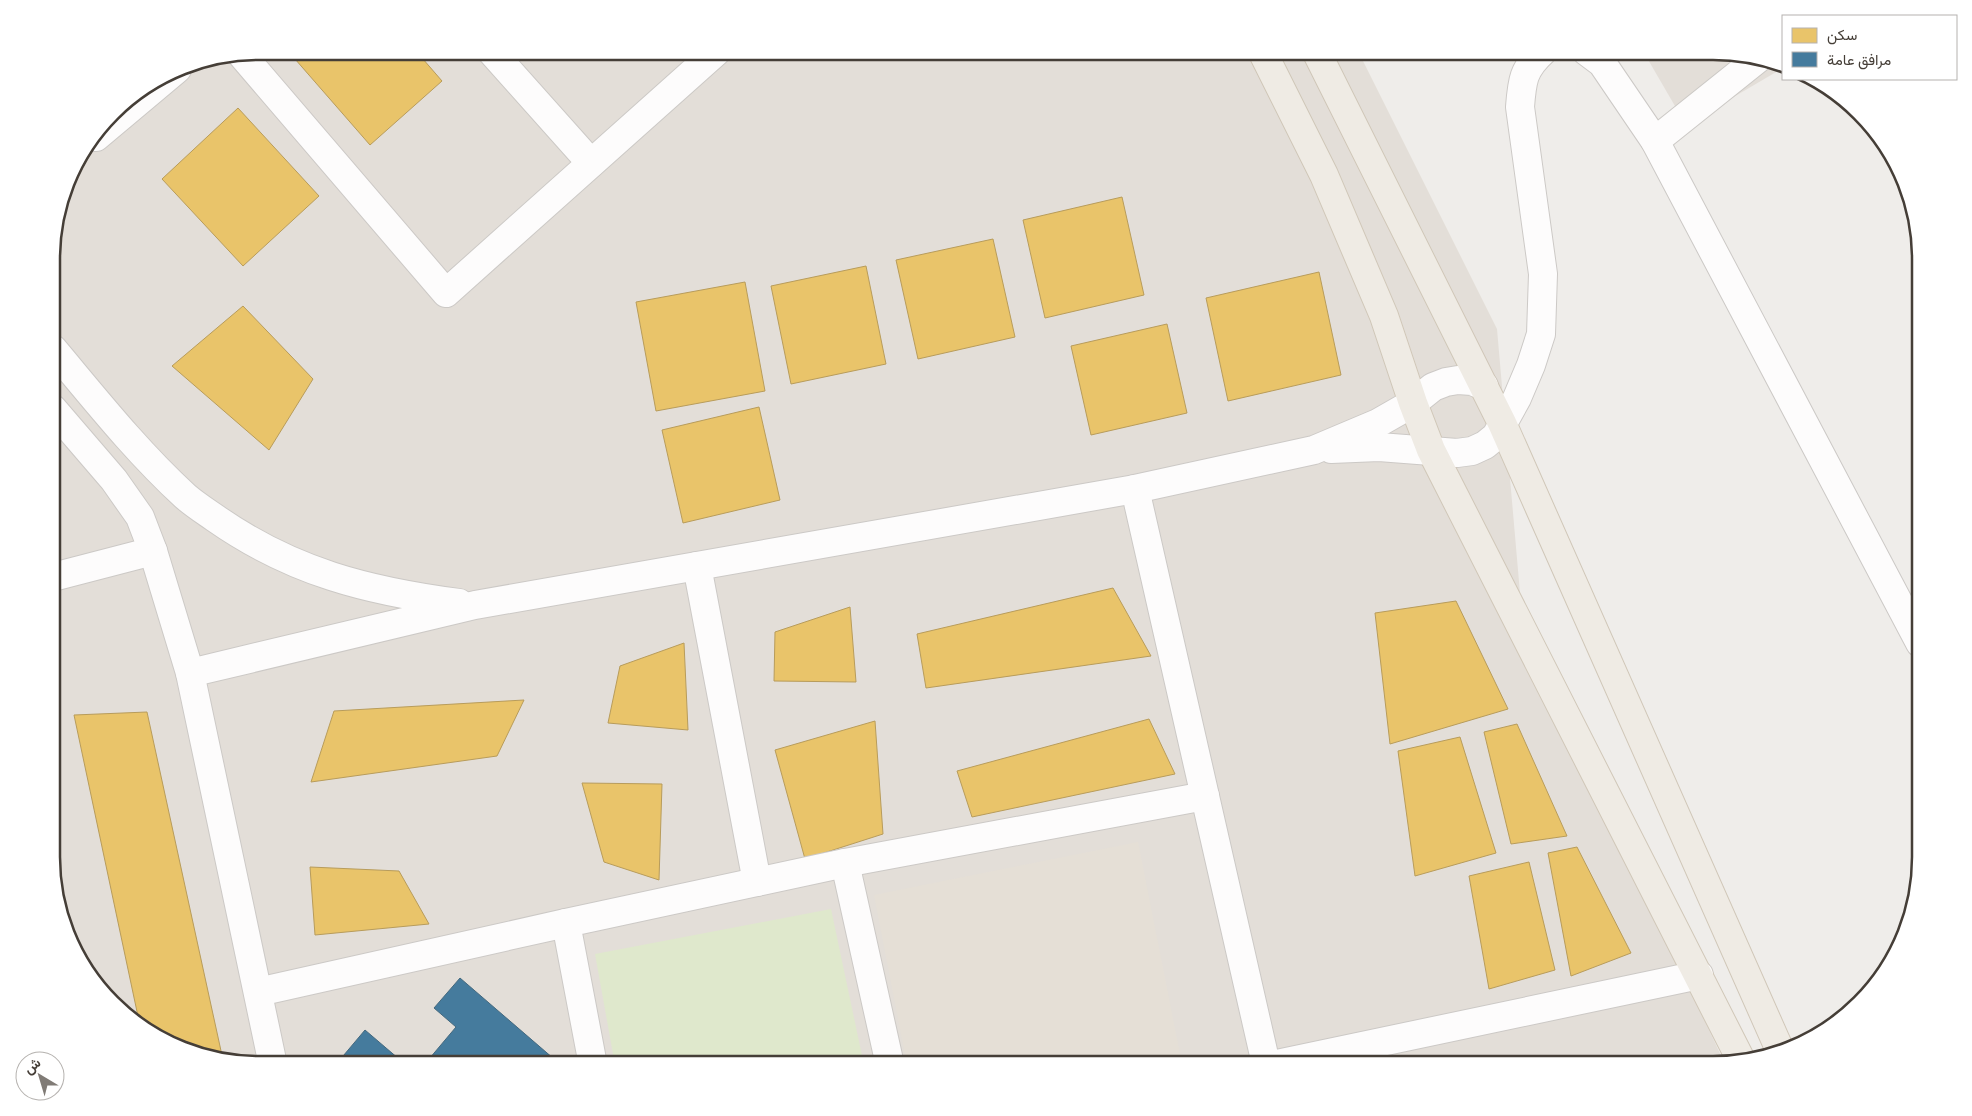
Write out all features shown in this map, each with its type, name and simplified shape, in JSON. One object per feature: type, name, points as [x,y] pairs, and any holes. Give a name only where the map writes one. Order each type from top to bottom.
[{"type":"main road","points":[[1266,60],[1324,175],[1384,316],[1413,403],[1432,450],[1738,1054]]},
{"type":"main road","points":[[1320,60],[1369,161],[1502,423],[1778,1045]]},
{"type":"street","points":[[246,60],[446,293],[707,60]]},
{"type":"street","points":[[499,60],[591,163]]},
{"type":"street","points":[[190,673],[476,605],[1135,489],[1314,450],[1379,447],[1457,453],[1472,451],[1485,445],[1496,436],[1517,398],[1531,365],[1540,334],[1543,274],[1520,107],[1522,81],[1533,60]]},
{"type":"street","points":[[1598,60],[1602,63],[1656,141],[1912,619]]},
{"type":"street","points":[[1656,141],[1752,64]]},
{"type":"street","points":[[121,116],[139,100]]},
{"type":"street","points":[[60,357],[143,455],[186,497],[236,532],[289,561],[346,582],[405,596],[476,605]]},
{"type":"street","points":[[1314,450],[1378,423],[1413,403],[1433,387],[1446,382],[1458,380],[1472,381],[1484,386]]},
{"type":"street","points":[[60,417],[114,480],[140,518],[153,551],[190,673],[271,1056]]},
{"type":"street","points":[[1135,489],[1264,1056]]},
{"type":"street","points":[[60,575],[153,551]]},
{"type":"street","points":[[697,566],[757,882]]},
{"type":"street","points":[[258,992],[566,922],[845,863],[1205,796]]},
{"type":"street","points":[[845,863],[888,1056]]},
{"type":"street","points":[[566,922],[591,1056]]},
{"type":"street","points":[[1315,1056],[1699,975]]},
{"type":"shaded area","points":[[246,60],[1362,60],[1497,329],[1524,639],[1721,1056],[246,1056],[208,1049],[183,1041],[160,1029],[138,1015],[118,998],[101,978],[81,945],[75,933],[64,896],[60,870],[60,246],[67,208],[75,183],[87,160],[109,128],[128,109],[160,87],[183,75],[220,64]]},
{"type":"shaded area","points":[[1648,60],[1726,60],[1752,64],[1778,71],[1686,125]]},
{"type":"shaded area","points":[[1138,842],[1180,1056],[905,1056],[874,895]]},
{"type":"green space","points":[[831,909],[862,1056],[613,1056],[595,954]]},
{"type":"building: سكن","points":[[296,60],[424,60],[442,81],[370,145]]},
{"type":"building: سكن","points":[[238,108],[319,196],[243,266],[162,179]]},
{"type":"building: سكن","points":[[1122,197],[1144,295],[1045,318],[1023,220]]},
{"type":"building: سكن","points":[[993,239],[1015,337],[918,359],[896,260]]},
{"type":"building: سكن","points":[[866,266],[886,364],[791,384],[771,286]]},
{"type":"building: سكن","points":[[1319,272],[1341,375],[1228,401],[1206,298]]},
{"type":"building: سكن","points":[[745,282],[765,391],[656,411],[636,302]]},
{"type":"building: سكن","points":[[243,306],[313,379],[269,450],[172,366]]},
{"type":"building: سكن","points":[[1167,324],[1187,413],[1091,435],[1071,346]]},
{"type":"building: سكن","points":[[759,407],[780,500],[683,523],[662,430]]},
{"type":"building: سكن","points":[[1113,588],[1151,656],[926,688],[917,634]]},
{"type":"building: سكن","points":[[1456,601],[1508,709],[1390,744],[1375,613]]},
{"type":"building: سكن","points":[[850,607],[856,682],[774,681],[775,632]]},
{"type":"building: سكن","points":[[684,643],[688,730],[608,723],[620,666]]},
{"type":"building: سكن","points":[[524,700],[497,756],[311,782],[334,711]]},
{"type":"building: سكن","points":[[147,712],[221,1052],[183,1041],[138,1015],[74,715]]},
{"type":"building: سكن","points":[[1149,719],[1175,774],[972,817],[957,771]]},
{"type":"building: سكن","points":[[875,721],[883,834],[805,859],[775,750]]},
{"type":"building: سكن","points":[[1517,724],[1567,836],[1511,844],[1484,732]]},
{"type":"building: سكن","points":[[1460,737],[1496,853],[1415,876],[1398,751]]},
{"type":"building: سكن","points":[[582,783],[662,784],[659,880],[604,862]]},
{"type":"building: سكن","points":[[1577,847],[1631,953],[1571,976],[1548,853]]},
{"type":"building: سكن","points":[[1529,862],[1555,970],[1489,989],[1469,876]]},
{"type":"building: سكن","points":[[310,867],[399,871],[429,924],[315,935]]},
{"type":"building: مرافق عامة","points":[[460,978],[551,1056],[432,1056],[456,1027],[434,1008]]},
{"type":"building: مرافق عامة","points":[[365,1030],[395,1056],[343,1056]]}]
